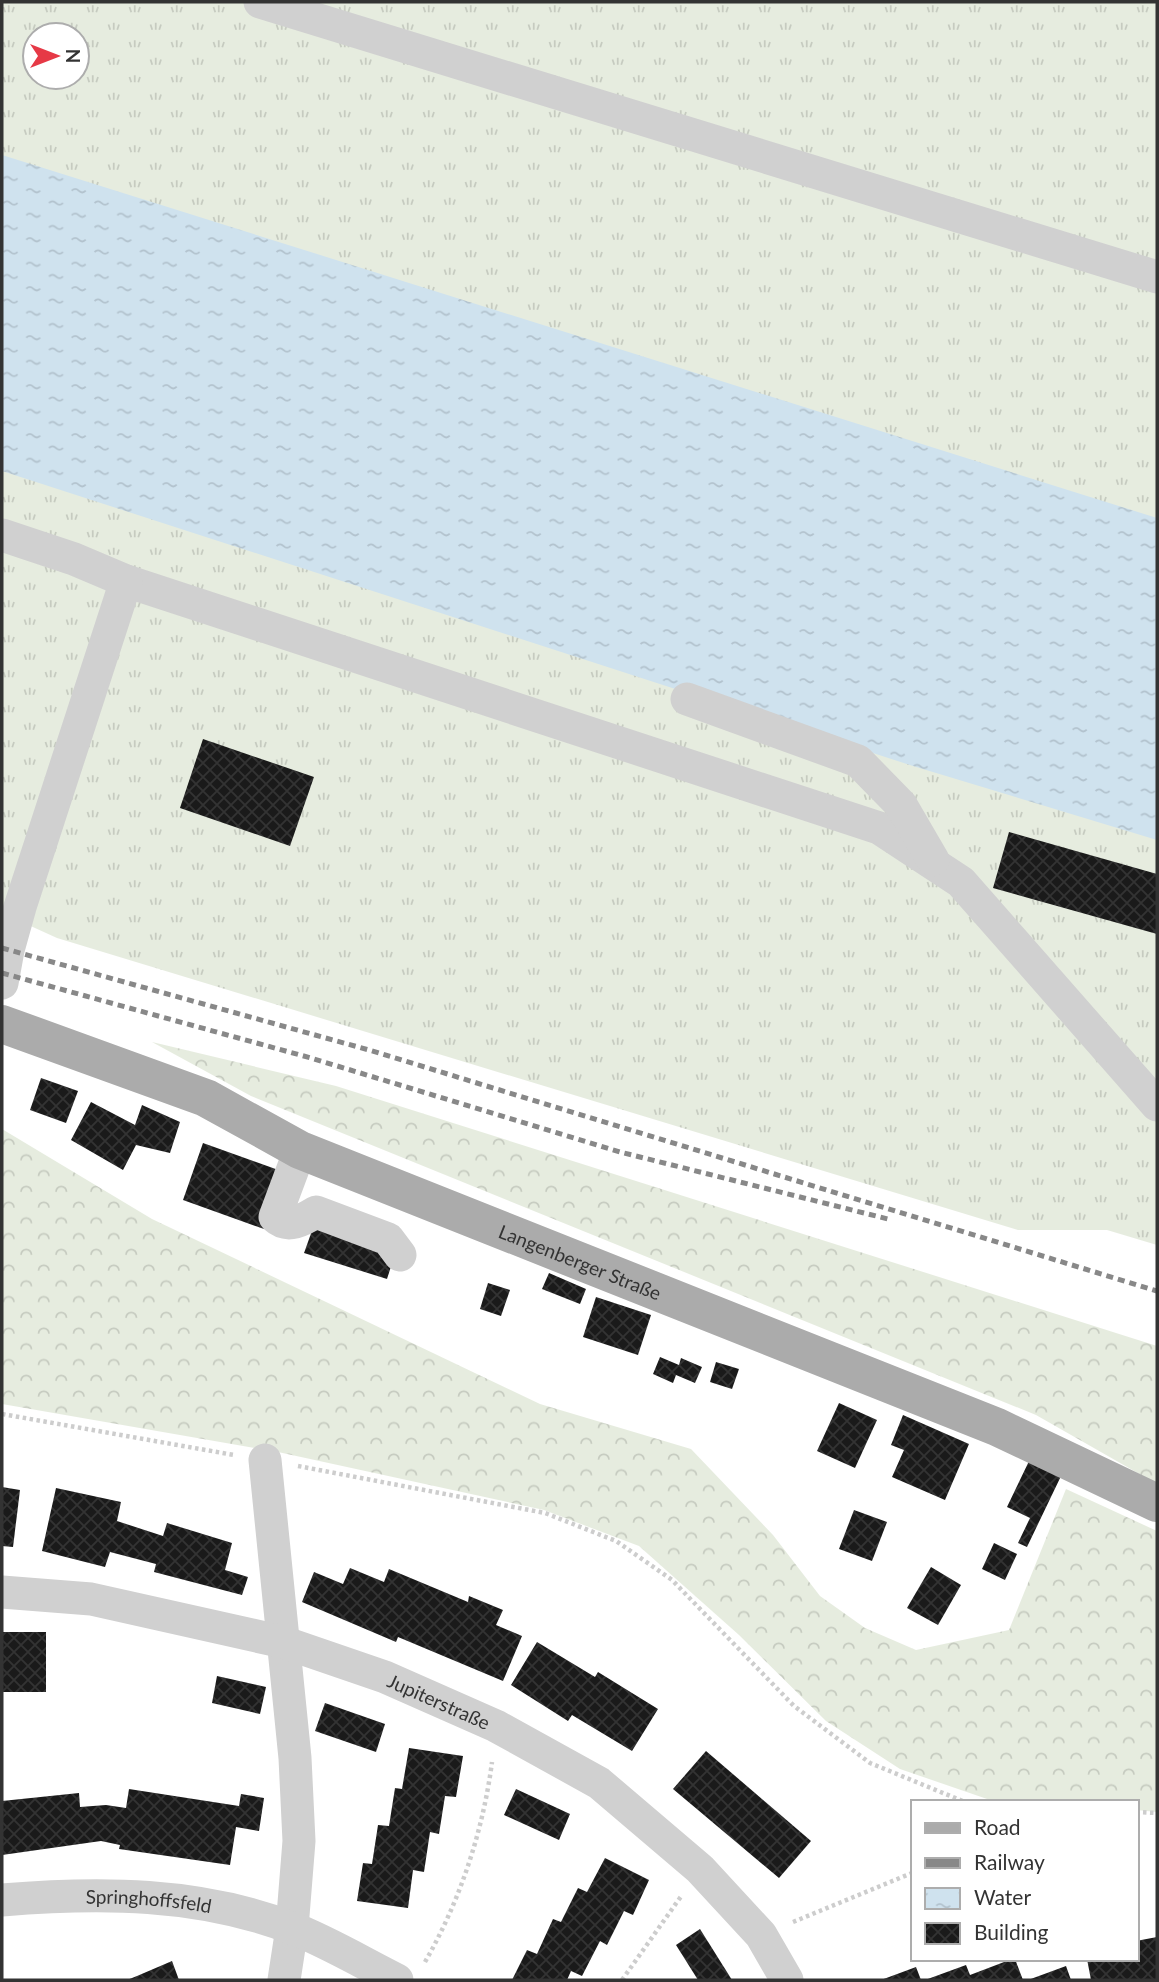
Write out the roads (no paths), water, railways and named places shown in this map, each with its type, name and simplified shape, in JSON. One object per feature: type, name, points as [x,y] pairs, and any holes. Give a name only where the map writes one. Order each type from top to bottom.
[{"type":"main road","name":"Langenberger Straße","points":[[2,1024],[206,1098],[300,1150],[997,1427],[1157,1503]]},
{"type":"street","points":[[260,2],[1157,277]]},
{"type":"street","points":[[2,535],[126,580],[878,828],[961,882],[1157,1105]]},
{"type":"street","points":[[2,983],[20,908],[126,580]]},
{"type":"street","points":[[687,699],[858,761],[901,805],[936,865]]},
{"type":"street","points":[[300,1150],[275,1217],[281,1223],[292,1223],[316,1212],[388,1239],[400,1255]]},
{"type":"street","points":[[265,1460],[295,1758],[299,1841],[292,1928],[284,1980]]},
{"type":"street","name":"Jupiterstraße","points":[[2,1592],[91,1599],[283,1642],[385,1677],[496,1726],[599,1783],[700,1869],[761,1935],[787,1980]]},
{"type":"street","name":"Springhoffsfeld","points":[[2,1900],[58,1896],[150,1896],[224,1907],[292,1928],[409,1976]]},
{"type":"water","points":[[2,155],[1157,518],[1157,840],[913,766],[2,471]]},
{"type":"railway","points":[[2,948],[369,1050],[1157,1291]]},
{"type":"railway","points":[[2,973],[311,1058],[620,1152],[892,1220]]}]
